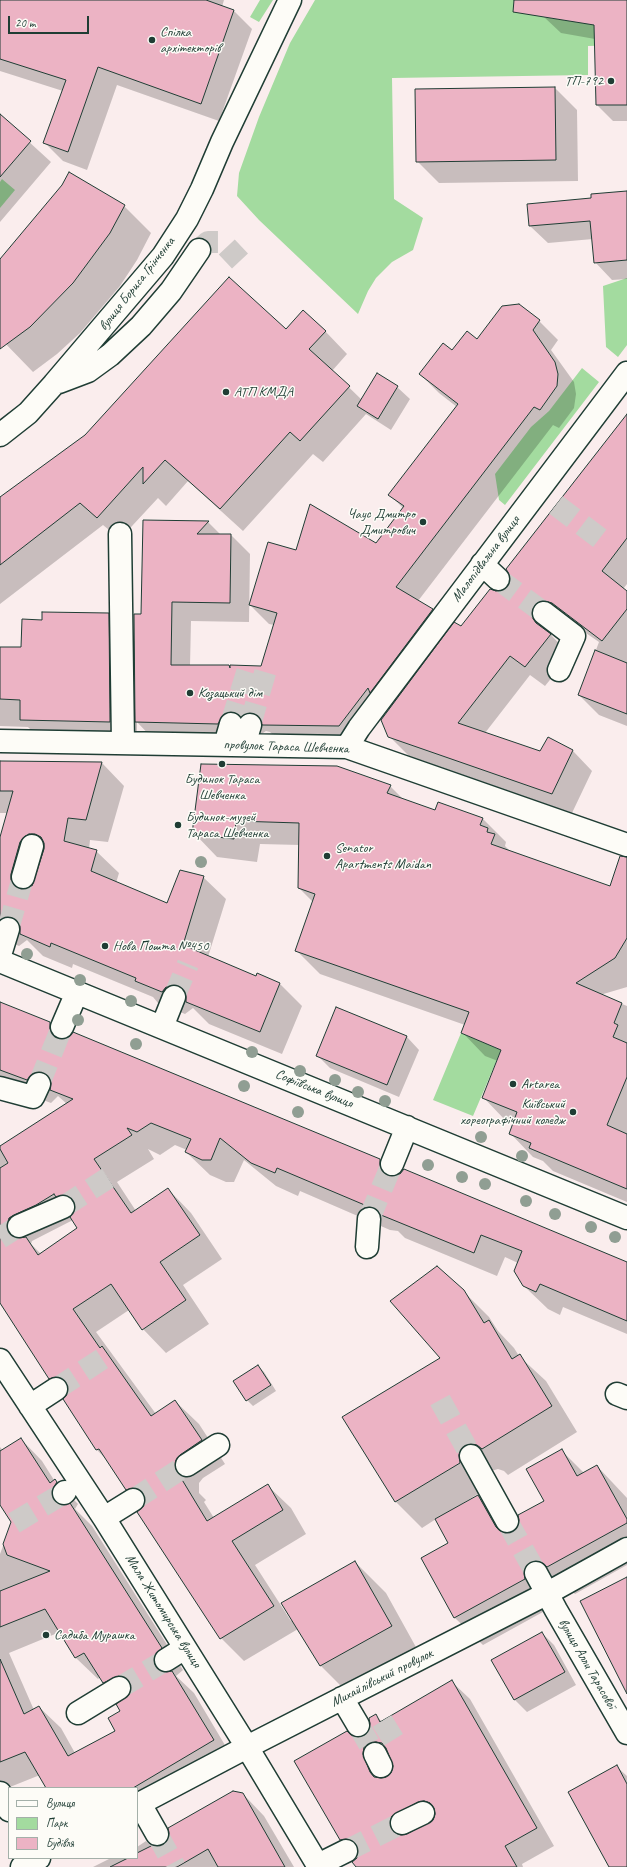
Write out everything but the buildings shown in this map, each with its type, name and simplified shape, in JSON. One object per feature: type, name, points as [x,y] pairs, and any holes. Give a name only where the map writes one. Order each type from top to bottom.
[{"type":"street","name":"вулиця Бориса Грінченка","points":[[0,435],[28,413],[163,256],[187,219],[290,0]]},
{"type":"street","points":[[54,384],[88,370],[110,355],[141,326],[171,291],[199,250]]},
{"type":"street","name":"Малопідвальна вулиця","points":[[347,747],[359,728],[627,373]]},
{"type":"street","points":[[120,534],[123,743]]},
{"type":"street","points":[[482,564],[498,579]]},
{"type":"street","points":[[544,613],[574,636],[558,670]]},
{"type":"street","points":[[234,745],[240,724]]},
{"type":"street","name":"провулок Тараса Шевченка","points":[[0,742],[347,747],[627,845]]},
{"type":"street","points":[[23,877],[32,846]]},
{"type":"street","points":[[0,955],[8,929]]},
{"type":"street","name":"Софіївська вулиця","points":[[0,961],[627,1218]]},
{"type":"street","points":[[62,1028],[77,992]]},
{"type":"street","points":[[162,1027],[174,997]]},
{"type":"street","points":[[0,1088],[33,1097],[38,1084]]},
{"type":"street","points":[[392,1164],[407,1127]]},
{"type":"street","points":[[18,1226],[63,1207]]},
{"type":"street","points":[[367,1247],[369,1219]]},
{"type":"street","name":"Мала Житомирська вулиця","points":[[0,1360],[104,1518],[186,1648],[247,1746],[318,1866]]},
{"type":"street","points":[[30,1406],[56,1389]]},
{"type":"street","points":[[187,1465],[218,1445]]},
{"type":"street","points":[[471,1456],[507,1521]]},
{"type":"street","points":[[104,1518],[133,1500]]},
{"type":"street","name":"Михайлівський провулок","points":[[138,1805],[247,1746],[546,1594],[627,1549]]},
{"type":"street","name":"вулиця Алли Тарасової","points":[[536,1573],[546,1594],[627,1733]]},
{"type":"street","points":[[166,1660],[186,1648]]},
{"type":"street","points":[[78,1712],[119,1688]]},
{"type":"street","points":[[342,1698],[358,1725]]},
{"type":"street","points":[[0,1793],[8,1808]]},
{"type":"street","points":[[138,1805],[157,1834]]},
{"type":"street","points":[[402,1822],[423,1812]]},
{"type":"street","points":[[318,1866],[346,1851]]},
{"type":"green space","points":[[260,0],[273,0],[259,22],[250,17]]},
{"type":"green space","points":[[315,0],[538,0],[544,17],[570,21],[599,17],[627,45],[588,46],[588,75],[392,78],[394,199],[423,218],[413,250],[392,262],[376,278],[368,291],[358,314],[259,220],[237,196],[239,173],[259,117],[290,43]]},
{"type":"green space","points":[[2,179],[15,190],[0,208],[0,182]]},
{"type":"green space","points":[[627,278],[627,345],[618,357],[606,347],[603,286]]},
{"type":"green space","points":[[582,368],[599,382],[505,505],[499,500],[495,474],[531,427],[549,411]]},
{"type":"green space","points":[[461,1033],[501,1050],[473,1116],[433,1100]]},
{"type":"tunnel","points":[[199,250],[208,242],[222,242],[240,261]]},
{"type":"tunnel","points":[[556,505],[602,540]]},
{"type":"tunnel","points":[[498,579],[544,613]]},
{"type":"tunnel","points":[[231,724],[249,666]]},
{"type":"tunnel","points":[[250,725],[267,666]]},
{"type":"tunnel","points":[[8,929],[23,877]]},
{"type":"tunnel","points":[[174,997],[188,964]]},
{"type":"tunnel","points":[[39,1084],[62,1027]]},
{"type":"tunnel","points":[[369,1219],[392,1164]]},
{"type":"tunnel","points":[[63,1207],[108,1178]]},
{"type":"tunnel","points":[[0,1238],[19,1226]]},
{"type":"tunnel","points":[[56,1389],[108,1355]]},
{"type":"tunnel","points":[[440,1400],[471,1456]]},
{"type":"tunnel","points":[[133,1500],[187,1465]]},
{"type":"tunnel","points":[[14,1523],[64,1493]]},
{"type":"tunnel","points":[[507,1521],[536,1573]]},
{"type":"tunnel","points":[[119,1688],[166,1660]]},
{"type":"tunnel","points":[[382,1721],[395,1742]]},
{"type":"tunnel","points":[[358,1725],[375,1754]]},
{"type":"tunnel","points":[[346,1851],[402,1823]]},
{"type":"tunnel","points":[[157,1834],[175,1867]]},
{"type":"place","name":"Спілка архітекторів","points":[[152,40]]},
{"type":"place","name":"ТП-792","points":[[611,81]]},
{"type":"place","name":"АТП КМДА","points":[[226,392]]},
{"type":"place","name":"Чаус Дмитро Дмитрович","points":[[423,522]]},
{"type":"place","name":"Козацький дім","points":[[190,693]]},
{"type":"place","name":"Будинок Тараса Шевченка","points":[[222,764]]},
{"type":"place","name":"Будинок-музей Тараса Шевченка","points":[[178,825]]},
{"type":"place","name":"Senator Apartments Maidan","points":[[327,856]]},
{"type":"place","name":"Нова Пошта №450","points":[[105,946]]},
{"type":"place","name":"Artarea","points":[[513,1084]]},
{"type":"place","name":"Київський хореографічний коледж","points":[[573,1112]]},
{"type":"place","name":"Садиба Мурашка","points":[[46,1635]]}]
